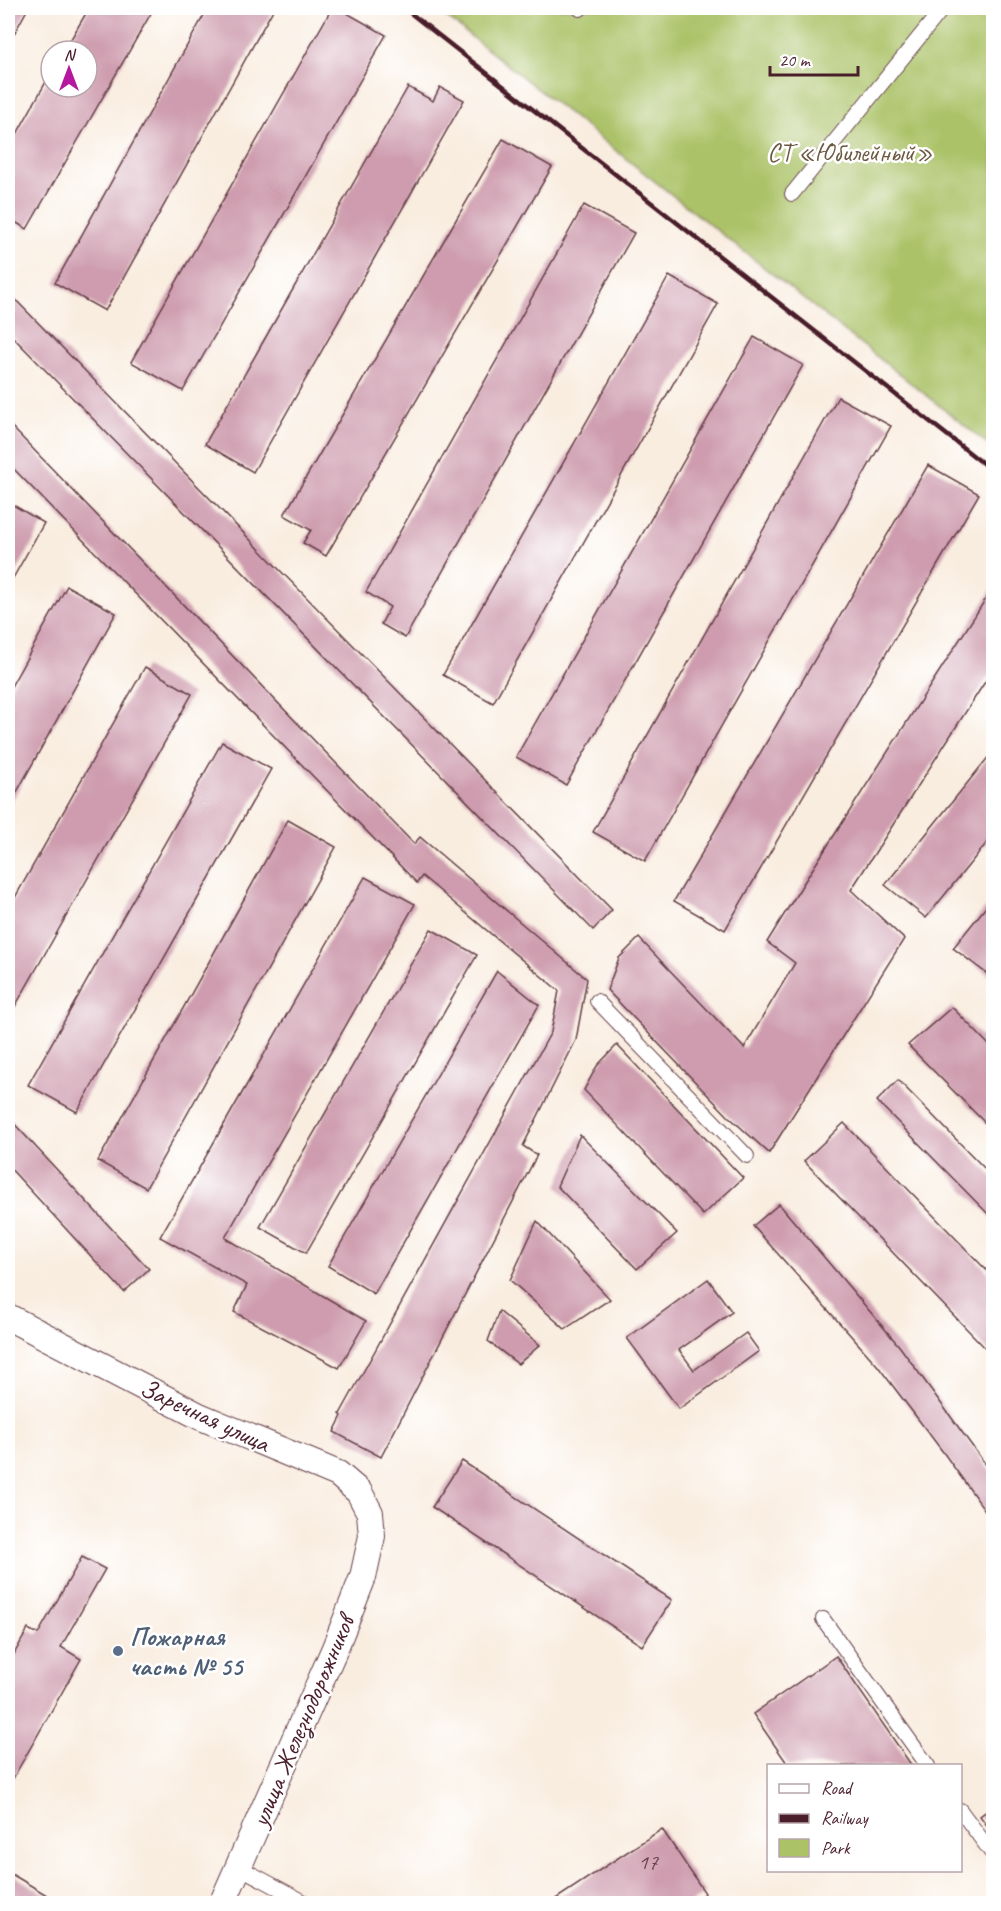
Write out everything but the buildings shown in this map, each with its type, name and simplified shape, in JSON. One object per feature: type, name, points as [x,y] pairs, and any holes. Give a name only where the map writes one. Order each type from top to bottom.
[{"type":"street","name":"Заречная улица","points":[[8,1317],[199,1416],[338,1474],[360,1492],[370,1513],[372,1536]]},
{"type":"street","name":"улица Железнодорожников","points":[[222,1904],[335,1648],[363,1577],[372,1536]]},
{"type":"lane","points":[[792,194],[944,8]]},
{"type":"lane","points":[[597,1001],[747,1156]]},
{"type":"lane","points":[[823,1619],[927,1764]]},
{"type":"lane","points":[[962,1813],[993,1856]]},
{"type":"lane","points":[[239,1867],[308,1904]]},
{"type":"green space","name":"СТ «Юбилейный»","points":[[435,8],[993,8],[993,448]]},
{"type":"railway","points":[[404,8],[994,472]]},
{"type":"place","name":"Пожарная часть № 55","points":[[118,1651]]}]
